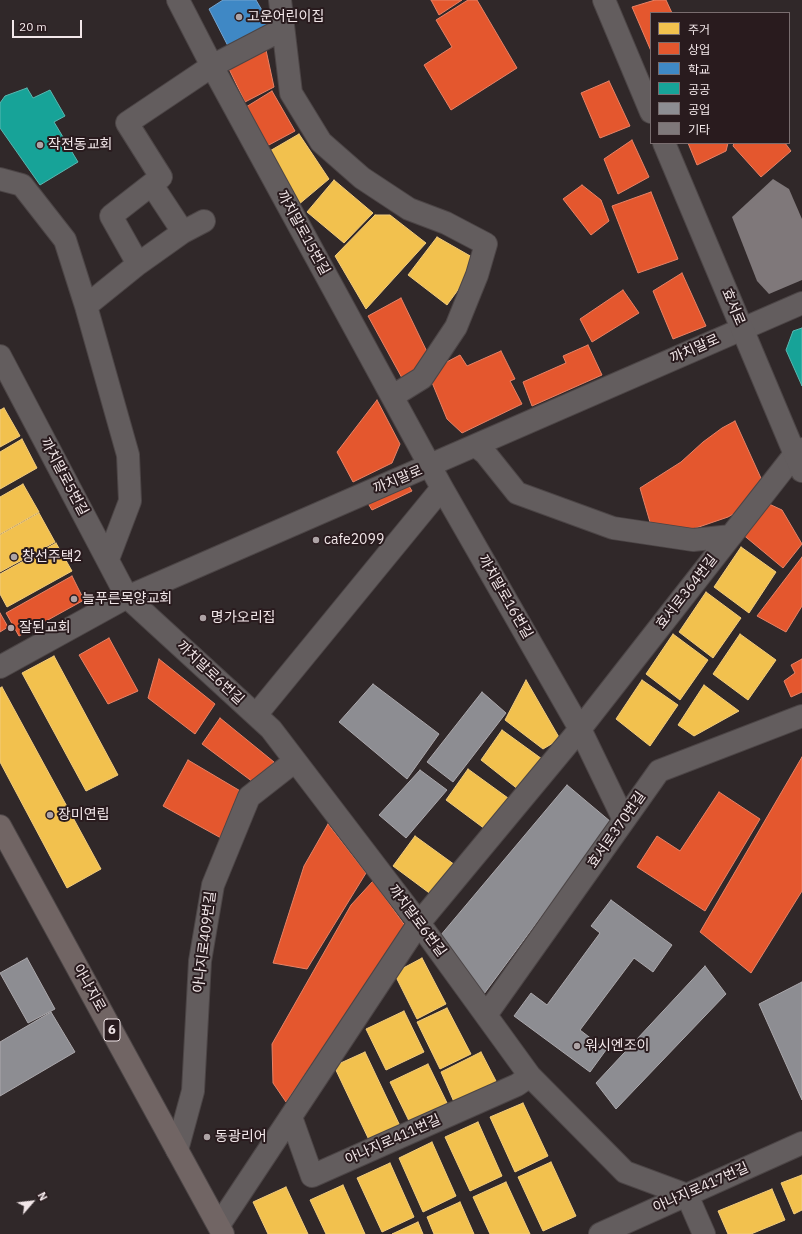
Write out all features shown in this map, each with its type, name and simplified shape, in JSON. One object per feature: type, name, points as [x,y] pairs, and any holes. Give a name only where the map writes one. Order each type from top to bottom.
[{"type":"main road","name":"아나지로","points":[[0,826],[221,1230]]},
{"type":"street","name":"까치말로15번길","points":[[178,0],[212,66],[430,466]]},
{"type":"street","points":[[280,0],[290,93],[321,142],[362,178],[409,209],[446,222],[486,244],[477,275],[456,327],[422,378],[392,396]]},
{"type":"street","points":[[604,0],[650,110]]},
{"type":"street","points":[[138,264],[111,216],[161,177],[127,123],[212,66],[283,29]]},
{"type":"street","name":"효서로","points":[[664,144],[742,328],[800,458]]},
{"type":"street","points":[[0,179],[22,185],[65,240],[86,306],[128,455],[130,501],[108,560]]},
{"type":"street","points":[[152,185],[183,232]]},
{"type":"street","points":[[86,306],[138,264],[183,232],[204,221]]},
{"type":"street","name":"까치말로","points":[[0,667],[127,597],[802,303]]},
{"type":"street","name":"까치말로5번길","points":[[0,356],[127,597]]},
{"type":"street","points":[[476,446],[485,453],[517,493],[613,528],[692,540],[731,536]]},
{"type":"street","name":"효서로364번길","points":[[419,923],[580,729],[731,536],[800,458]]},
{"type":"street","name":"까치말로16번길","points":[[430,466],[580,729],[624,820]]},
{"type":"street","points":[[256,715],[442,488]]},
{"type":"street","name":"까치말로6번길","points":[[127,597],[271,729],[419,923],[530,1076],[625,1172],[687,1194]]},
{"type":"street","name":"효서로370번길","points":[[486,1015],[659,770],[802,716]]},
{"type":"street","name":"아나지로409번길","points":[[178,1150],[193,1091],[200,961],[213,885],[248,797],[295,761]]},
{"type":"street","points":[[221,1230],[290,1117],[419,923]]},
{"type":"street","name":"아나지로411번길","points":[[290,1117],[312,1176],[517,1085],[530,1076]]},
{"type":"street","name":"아나지로417번길","points":[[600,1234],[802,1143]]},
{"type":"street","points":[[687,1194],[704,1234]]},
{"type":"building: 주거","points":[[299,134],[329,179],[298,205],[268,152]]},
{"type":"building: 주거","points":[[334,180],[373,213],[344,243],[307,212]]},
{"type":"building: 주거","points":[[375,215],[390,215],[426,243],[366,309],[335,256]]},
{"type":"building: 주거","points":[[437,237],[479,261],[447,305],[408,275]]},
{"type":"building: 주거","points":[[4,408],[20,436],[0,447],[0,410]]},
{"type":"building: 주거","points":[[22,439],[37,468],[0,489],[0,452]]},
{"type":"building: 주거","points":[[23,484],[39,512],[0,534],[0,497]]},
{"type":"building: 주거","name":"창선주택2","points":[[39,513],[55,542],[0,572],[0,535]]},
{"type":"building: 주거","points":[[56,543],[72,571],[7,607],[0,594],[0,574]]},
{"type":"building: 주거","points":[[741,547],[776,572],[749,613],[714,587]]},
{"type":"building: 주거","points":[[706,592],[741,618],[713,658],[679,632]]},
{"type":"building: 주거","points":[[673,634],[708,660],[680,700],[646,674]]},
{"type":"building: 주거","points":[[740,634],[776,660],[748,700],[713,674]]},
{"type":"building: 주거","name":"장미연립","points":[[54,656],[118,775],[86,791],[22,673]]},
{"type":"building: 주거","points":[[526,680],[560,739],[543,749],[505,720]]},
{"type":"building: 주거","points":[[642,680],[678,705],[650,746],[616,719]]},
{"type":"building: 주거","points":[[704,685],[739,711],[694,736],[678,725]]},
{"type":"building: 주거","name":"장미연립","points":[[2,687],[101,869],[67,888],[0,762],[0,688]]},
{"type":"building: 주거","points":[[502,730],[542,759],[519,790],[481,760]]},
{"type":"building: 주거","points":[[468,769],[508,798],[485,829],[446,800]]},
{"type":"building: 주거","points":[[415,836],[455,865],[432,895],[393,866]]},
{"type":"building: 주거","points":[[422,958],[446,1004],[417,1019],[394,973]]},
{"type":"building: 주거","points":[[447,1008],[471,1054],[440,1069],[417,1022]]},
{"type":"building: 주거","points":[[404,1011],[424,1052],[386,1070],[366,1029]]},
{"type":"building: 주거","points":[[365,1052],[401,1128],[370,1142],[334,1066]]},
{"type":"building: 주거","points":[[481,1052],[497,1083],[454,1102],[441,1072]]},
{"type":"building: 주거","points":[[428,1064],[448,1105],[410,1123],[390,1082]]},
{"type":"building: 주거","points":[[523,1103],[548,1156],[515,1172],[490,1117]]},
{"type":"building: 주거","points":[[478,1122],[502,1176],[470,1191],[445,1137]]},
{"type":"building: 주거","points":[[432,1142],[456,1196],[423,1212],[399,1158]]},
{"type":"building: 주거","points":[[551,1162],[576,1216],[543,1231],[518,1177]]},
{"type":"building: 주거","points":[[390,1163],[414,1217],[382,1232],[357,1178]]},
{"type":"building: 주거","points":[[802,1175],[802,1210],[794,1214],[781,1183]]},
{"type":"building: 주거","points":[[506,1182],[530,1234],[490,1234],[473,1197]]},
{"type":"building: 주거","points":[[343,1185],[365,1234],[326,1234],[310,1200]]},
{"type":"building: 주거","points":[[286,1187],[308,1234],[268,1234],[253,1202]]},
{"type":"building: 주거","points":[[772,1189],[785,1220],[751,1234],[728,1234],[718,1211]]},
{"type":"building: 주거","points":[[460,1202],[474,1234],[434,1234],[427,1217]]},
{"type":"building: 주거","points":[[418,1222],[423,1234],[392,1234]]},
{"type":"building: 상업","points":[[431,0],[462,0],[439,15]]},
{"type":"building: 상업","points":[[468,0],[477,0],[517,68],[451,110],[424,65],[452,47],[436,20]]},
{"type":"building: 상업","points":[[655,0],[666,0],[672,12],[650,12],[650,49],[632,7]]},
{"type":"building: 상업","points":[[266,50],[274,87],[245,102],[229,69]]},
{"type":"building: 상업","points":[[609,81],[630,126],[600,138],[581,93]]},
{"type":"building: 상업","points":[[272,91],[295,131],[267,146],[246,107]]},
{"type":"building: 상업","points":[[632,140],[649,177],[618,194],[604,159]]},
{"type":"building: 상업","points":[[688,144],[728,144],[726,151],[697,165]]},
{"type":"building: 상업","points":[[734,144],[786,144],[791,151],[761,177],[733,146]]},
{"type":"building: 상업","points":[[582,185],[601,200],[609,221],[591,235],[563,199]]},
{"type":"building: 상업","points":[[651,192],[678,259],[638,273],[612,206]]},
{"type":"building: 상업","points":[[682,273],[706,326],[673,339],[653,291]]},
{"type":"building: 상업","points":[[623,290],[639,313],[592,342],[580,319]]},
{"type":"building: 상업","points":[[401,298],[430,358],[402,378],[368,316]]},
{"type":"building: 상업","points":[[588,345],[602,375],[532,406],[523,382],[566,363],[563,356]]},
{"type":"building: 상업","points":[[501,351],[515,379],[510,381],[522,404],[462,433],[447,419],[431,380],[439,366],[460,355],[467,366]]},
{"type":"building: 상업","points":[[377,400],[400,444],[392,463],[353,482],[337,452]]},
{"type":"building: 상업","points":[[735,421],[765,487],[753,503],[728,517],[690,530],[652,529],[640,488],[681,462],[703,442],[722,428]]},
{"type":"building: 상업","points":[[406,481],[412,491],[372,510],[366,500]]},
{"type":"building: 상업","points":[[769,504],[782,510],[802,544],[783,568],[741,533]]},
{"type":"building: 상업","points":[[802,557],[802,606],[786,632],[757,616]]},
{"type":"building: 상업","points":[[72,576],[84,600],[19,636],[6,613]]},
{"type":"building: 상업","points":[[0,613],[8,627],[0,632]]},
{"type":"building: 상업","points":[[109,638],[138,691],[108,704],[79,655]]},
{"type":"building: 상업","points":[[159,659],[215,704],[195,734],[148,698]]},
{"type":"building: 상업","points":[[802,659],[802,692],[791,697],[784,681],[795,673],[791,665]]},
{"type":"building: 상업","points":[[220,718],[274,762],[253,782],[202,744]]},
{"type":"building: 상업","points":[[802,757],[802,891],[751,973],[700,932]]},
{"type":"building: 상업","points":[[188,760],[242,792],[221,838],[163,806]]},
{"type":"building: 상업","points":[[719,792],[760,819],[705,911],[637,867],[657,836],[680,851]]},
{"type":"building: 상업","points":[[328,824],[366,873],[307,969],[273,963],[304,866]]},
{"type":"building: 상업","points":[[373,881],[406,927],[286,1102],[273,1083],[272,1044],[351,905]]},
{"type":"building: 학교","name":"고운어린이집","points":[[223,0],[256,0],[270,24],[229,48],[209,9]]},
{"type":"building: 공공","name":"작전동교회","points":[[27,88],[33,98],[50,90],[65,116],[54,122],[78,162],[40,185],[0,128],[0,103],[5,96]]},
{"type":"building: 공공","points":[[802,328],[802,386],[786,350],[793,331]]},
{"type":"building: 공업","points":[[373,684],[439,734],[407,779],[339,722]]},
{"type":"building: 공업","points":[[482,692],[506,713],[453,782],[427,762]]},
{"type":"building: 공업","points":[[420,770],[447,790],[406,838],[379,815]]},
{"type":"building: 공업","points":[[567,785],[611,822],[484,994],[440,936]]},
{"type":"building: 공업","points":[[611,900],[672,945],[653,972],[634,958],[580,1030],[606,1050],[590,1072],[514,1016],[531,993],[547,1005],[600,933],[591,926]]},
{"type":"building: 공업","points":[[27,958],[55,1009],[28,1023],[0,973]]},
{"type":"building: 공업","points":[[705,966],[726,994],[616,1109],[596,1083]]},
{"type":"building: 공업","points":[[802,982],[802,1100],[759,1004]]},
{"type":"building: 공업","points":[[51,1012],[75,1052],[0,1096],[0,1042]]},
{"type":"building: 기타","points":[[773,179],[789,189],[802,219],[802,280],[769,294],[757,281],[732,217]]},
{"type":"place","name":"고운어린이집","points":[[239,17]]},
{"type":"place","name":"작전동교회","points":[[40,145]]},
{"type":"place","name":"cafe2099","points":[[316,540]]},
{"type":"place","name":"창선주택2","points":[[14,557]]},
{"type":"place","name":"늘푸른목양교회","points":[[74,599]]},
{"type":"place","name":"명가오리집","points":[[203,618]]},
{"type":"place","name":"잘된교회","points":[[11,628]]},
{"type":"place","name":"장미연립","points":[[50,815]]},
{"type":"place","name":"워시엔조이","points":[[577,1046]]},
{"type":"place","name":"동광리어","points":[[207,1137]]}]
